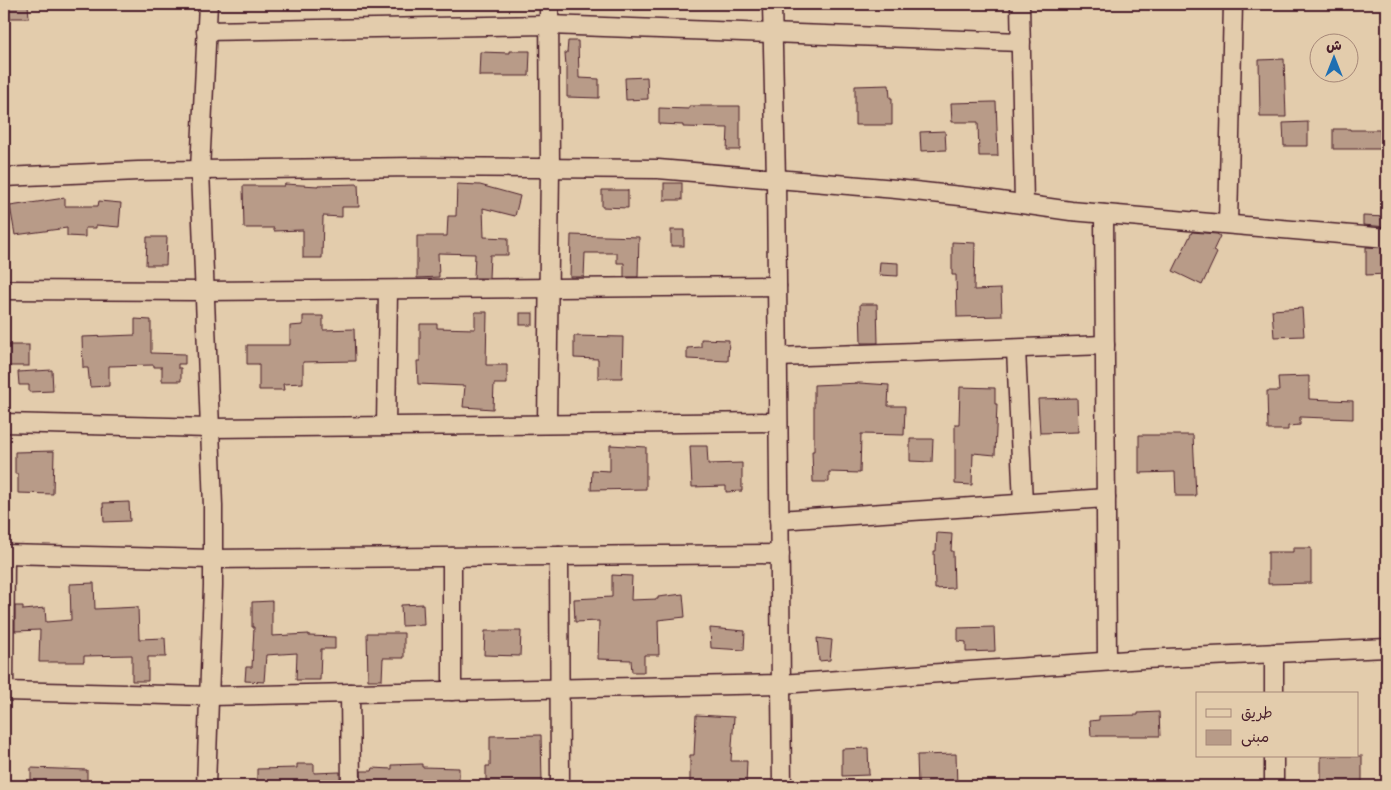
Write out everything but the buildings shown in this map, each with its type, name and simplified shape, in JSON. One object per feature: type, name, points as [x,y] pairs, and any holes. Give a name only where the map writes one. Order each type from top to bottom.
[{"type":"street","points":[[206,786],[213,506],[200,170],[208,4]]},
{"type":"street","points":[[548,424],[549,4]]},
{"type":"street","points":[[772,4],[776,179],[782,786]]},
{"type":"street","points":[[1020,4],[1024,204]]},
{"type":"street","points":[[1228,224],[1233,4]]},
{"type":"street","points":[[206,31],[549,25],[1021,42]]},
{"type":"street","points":[[4,177],[138,171],[415,167],[658,169],[940,193],[1104,214],[1387,238]]},
{"type":"street","points":[[1104,214],[1107,661]]},
{"type":"street","points":[[4,290],[204,291],[777,286]]},
{"type":"street","points":[[386,426],[388,290]]},
{"type":"street","points":[[778,358],[1104,345]]},
{"type":"street","points":[[1016,348],[1023,503]]},
{"type":"street","points":[[4,423],[210,428],[778,422]]},
{"type":"street","points":[[779,520],[1106,498]]},
{"type":"street","points":[[780,554],[213,559],[5,554],[4,691],[209,696],[781,684],[1107,661],[1387,648]]},
{"type":"street","points":[[559,556],[560,786]]},
{"type":"street","points":[[452,557],[452,691]]},
{"type":"street","points":[[1274,653],[1274,692]]},
{"type":"street","points":[[350,693],[351,786]]},
{"type":"street","points":[[1274,758],[1274,786]]}]
